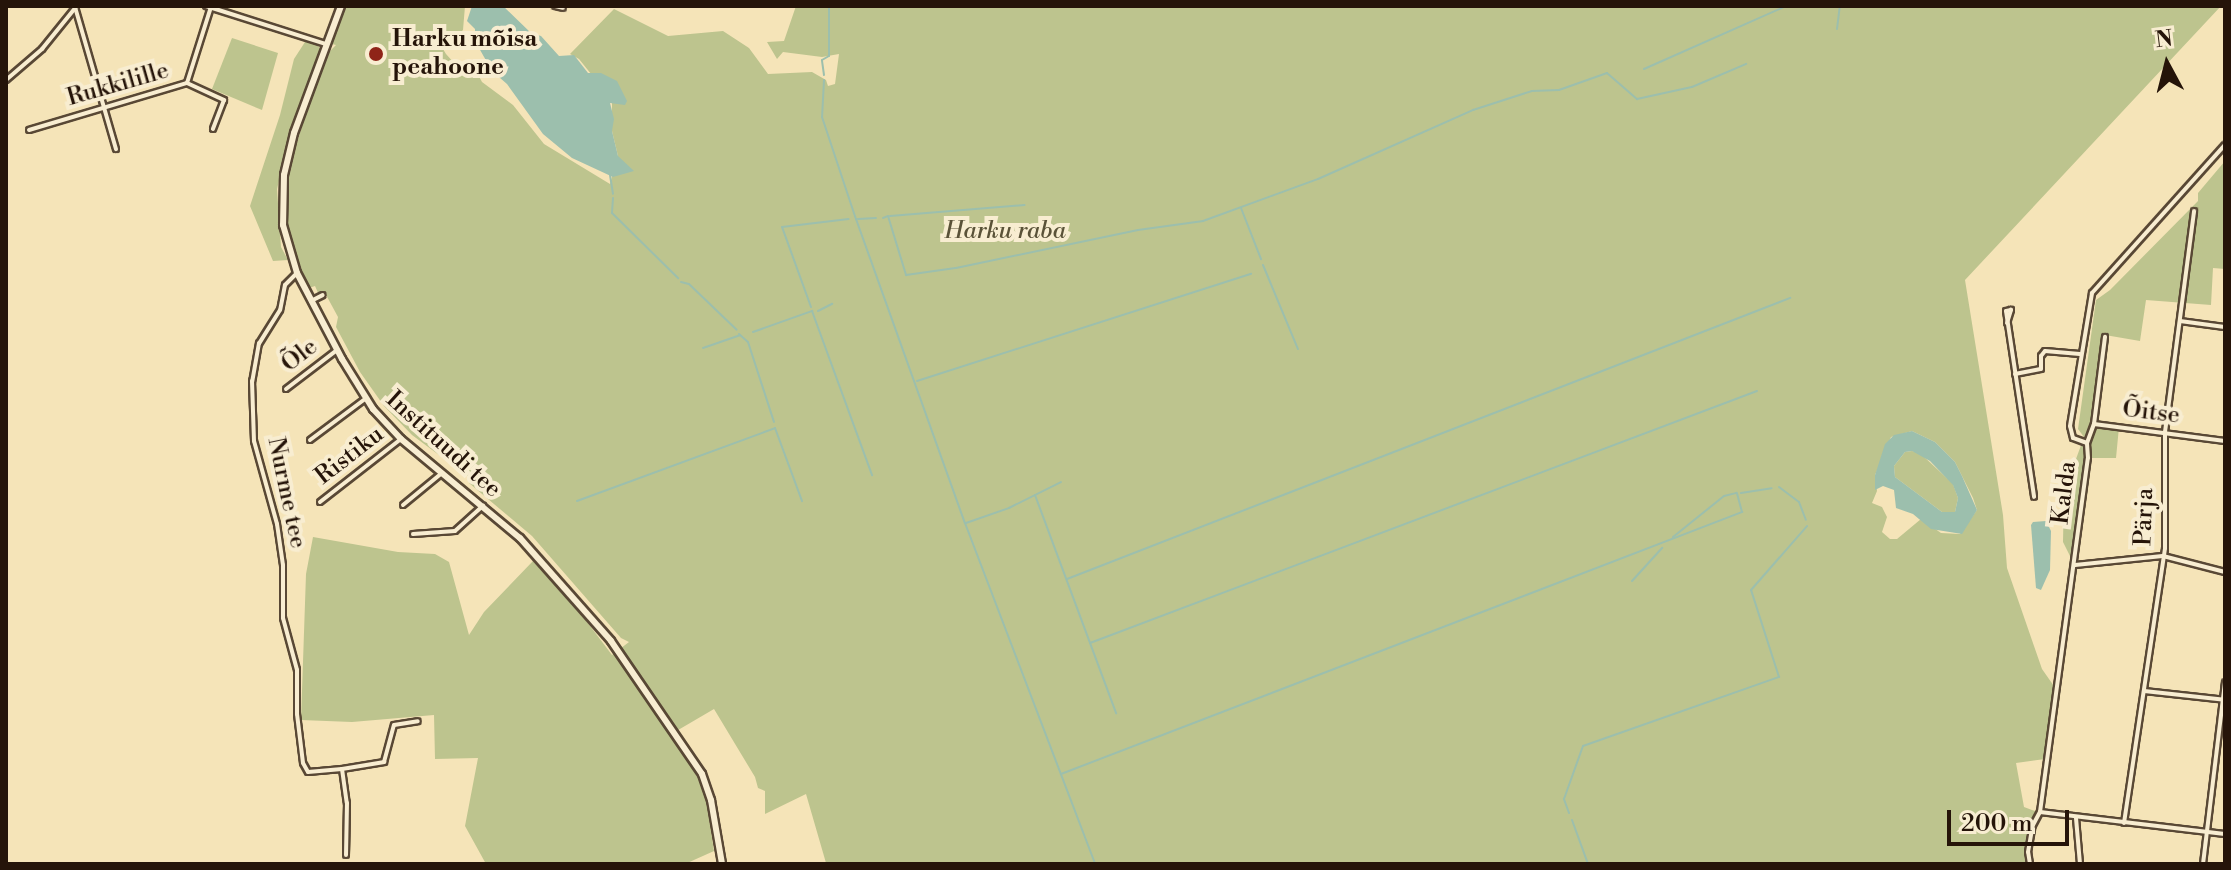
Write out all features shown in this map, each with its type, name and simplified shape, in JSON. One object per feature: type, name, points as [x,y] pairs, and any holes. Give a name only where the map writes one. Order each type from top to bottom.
[{"type":"street","name":"Instituudi tee","points":[[341,6],[294,133],[284,175],[283,225],[297,273],[365,399],[401,439],[520,538],[575,596],[693,757],[711,800],[722,864]]},
{"type":"street","points":[[555,6],[563,8]]},
{"type":"street","points":[[6,80],[42,49],[76,7]]},
{"type":"street","points":[[76,7],[116,149]]},
{"type":"street","points":[[208,7],[328,45]]},
{"type":"street","name":"Rukkilille","points":[[29,130],[187,83],[208,7]]},
{"type":"street","points":[[187,83],[224,100],[213,129]]},
{"type":"street","name":"Kalda","points":[[2030,864],[2033,825],[2040,812],[2075,565],[2087,443],[2073,438],[2070,426],[2080,354],[2095,287],[2225,145]]},
{"type":"street","name":"Pärja","points":[[2124,823],[2163,556],[2165,432],[2194,211]]},
{"type":"street","name":"Nurme tee","points":[[297,273],[285,285],[280,310],[259,343],[252,381],[254,441],[277,524],[283,565],[283,618],[297,670],[297,714],[303,763],[308,772],[342,769]]},
{"type":"street","points":[[311,301],[323,295]]},
{"type":"street","points":[[2179,321],[2225,327]]},
{"type":"street","points":[[2007,323],[2034,497]]},
{"type":"street","points":[[2094,424],[2105,337]]},
{"type":"street","name":"Õle","points":[[286,389],[337,350]]},
{"type":"street","points":[[2015,374],[2041,369],[2041,356],[2045,351],[2080,354]]},
{"type":"street","points":[[310,440],[365,399]]},
{"type":"street","name":"Õitse","points":[[2087,443],[2094,424],[2225,441]]},
{"type":"street","name":"Ristiku","points":[[320,502],[401,439]]},
{"type":"street","points":[[403,505],[442,473]]},
{"type":"street","points":[[413,534],[455,531],[483,506]]},
{"type":"street","points":[[2075,565],[2163,556],[2225,572]]},
{"type":"street","points":[[2203,864],[2225,682]]},
{"type":"street","points":[[2143,691],[2223,700]]},
{"type":"street","points":[[346,855],[347,803],[342,769],[384,762],[394,725],[418,721]]},
{"type":"street","points":[[2040,812],[2207,835],[2225,834]]},
{"type":"street","points":[[2076,818],[2080,864]]},
{"type":"green space","name":"Harku raba","points":[[344,6],[465,6],[463,30],[443,49],[446,54],[455,64],[471,61],[482,82],[513,105],[544,144],[610,184],[618,156],[612,131],[612,100],[579,59],[570,54],[614,9],[668,36],[723,31],[749,48],[768,74],[812,72],[826,80],[828,86],[835,84],[839,54],[822,57],[783,52],[777,59],[767,42],[784,41],[796,6],[2221,6],[1965,280],[2003,515],[2007,568],[2042,669],[2056,689],[2045,759],[2016,763],[2024,807],[2035,811],[2030,864],[826,863],[806,794],[765,814],[765,791],[758,788],[755,777],[714,709],[673,733],[705,791],[714,851],[685,864],[486,864],[465,826],[478,758],[435,759],[434,715],[352,722],[301,720],[306,574],[313,537],[398,552],[435,554],[449,562],[469,635],[484,612],[533,561],[578,610],[612,655],[629,642],[621,638],[532,536],[469,483],[470,478],[412,435],[384,406],[360,372],[336,327],[338,317],[325,293],[319,295],[315,286],[309,288],[300,272],[286,225],[287,174],[315,85],[329,52],[336,45],[332,44]],"holes":[[[1912,431],[1935,442],[1955,462],[1977,510],[1960,534],[1941,533],[1921,519],[1897,539],[1890,539],[1882,532],[1887,517],[1882,507],[1872,503],[1877,491],[1875,475],[1891,437]]]},
{"type":"green space","points":[[232,38],[278,53],[262,110],[212,89]]},
{"type":"green space","points":[[305,42],[314,42],[322,50],[291,132],[277,189],[281,247],[288,260],[273,261],[250,206],[280,115],[294,59]]},
{"type":"green space","points":[[2225,161],[2225,269],[2213,268],[2211,305],[2146,300],[2140,341],[2105,335],[2093,424],[2119,427],[2116,458],[2088,458],[2071,558],[2063,542],[2064,492],[2084,437],[2078,429],[2096,300],[2110,290],[2198,201],[2198,193]]},
{"type":"green space","points":[[1905,452],[1920,453],[1953,484],[1958,498],[1955,512],[1942,512],[1895,477],[1894,466]]},
{"type":"shaded area","points":[[472,6],[503,6],[531,33],[541,36],[559,56],[574,55],[588,73],[601,73],[617,81],[627,101],[625,105],[610,103],[614,119],[612,131],[618,156],[634,171],[613,177],[572,158],[543,134],[507,84],[492,71],[475,41],[475,29],[467,21]]},
{"type":"shaded area","points":[[1912,431],[1935,442],[1955,462],[1977,510],[1962,534],[1931,529],[1913,514],[1896,508],[1894,490],[1883,486],[1875,490],[1875,475],[1885,444],[1894,435]],"holes":[[[1912,451],[1930,461],[1953,485],[1958,498],[1955,512],[1942,512],[1895,477],[1894,466],[1905,452]]]},
{"type":"shaded area","points":[[2046,521],[2051,531],[2050,570],[2041,590],[2036,588],[2031,525]]},
{"type":"waterway","points":[[824,75],[822,60],[829,56],[829,6]]},
{"type":"waterway","points":[[1644,69],[1786,6]]},
{"type":"waterway","points":[[1837,29],[1840,6]]},
{"type":"waterway","points":[[883,218],[888,216],[906,275],[956,268],[1138,230],[1203,221],[1318,179],[1473,110],[1532,91],[1559,90],[1607,73],[1637,99],[1692,87],[1746,64]]},
{"type":"waterway","points":[[824,80],[822,117],[856,219],[965,523],[1095,864]]},
{"type":"waterway","points":[[610,175],[613,194]]},
{"type":"waterway","points":[[613,198],[612,213],[678,278]]},
{"type":"waterway","points":[[890,216],[1025,205]]},
{"type":"waterway","points":[[1241,208],[1261,259]]},
{"type":"waterway","points":[[858,219],[876,218]]},
{"type":"waterway","points":[[811,307],[782,227],[849,219]]},
{"type":"waterway","points":[[1263,265],[1298,349]]},
{"type":"waterway","points":[[917,381],[1251,274]]},
{"type":"waterway","points":[[681,282],[689,284],[737,330]]},
{"type":"waterway","points":[[1067,579],[1790,298]]},
{"type":"waterway","points":[[818,311],[832,304]]},
{"type":"waterway","points":[[753,332],[812,311],[872,475]]},
{"type":"waterway","points":[[739,334],[748,342],[774,422]]},
{"type":"waterway","points":[[703,348],[740,335]]},
{"type":"waterway","points":[[1090,643],[1757,391]]},
{"type":"waterway","points":[[577,501],[775,428],[802,501]]},
{"type":"waterway","points":[[966,523],[1009,508],[1061,482]]},
{"type":"waterway","points":[[1779,487],[1799,502],[1806,520]]},
{"type":"waterway","points":[[1741,493],[1772,488]]},
{"type":"waterway","points":[[1673,537],[1724,496],[1736,493]]},
{"type":"waterway","points":[[1061,774],[1742,512],[1737,493]]},
{"type":"waterway","points":[[1035,495],[1116,713]]},
{"type":"waterway","points":[[1569,813],[1564,799],[1583,746],[1779,677],[1751,590],[1807,526]]},
{"type":"waterway","points":[[1632,581],[1662,548]]},
{"type":"waterway","points":[[1572,820],[1588,864]]},
{"type":"place","name":"Harku mõisa peahoone","points":[[376,54]]}]
